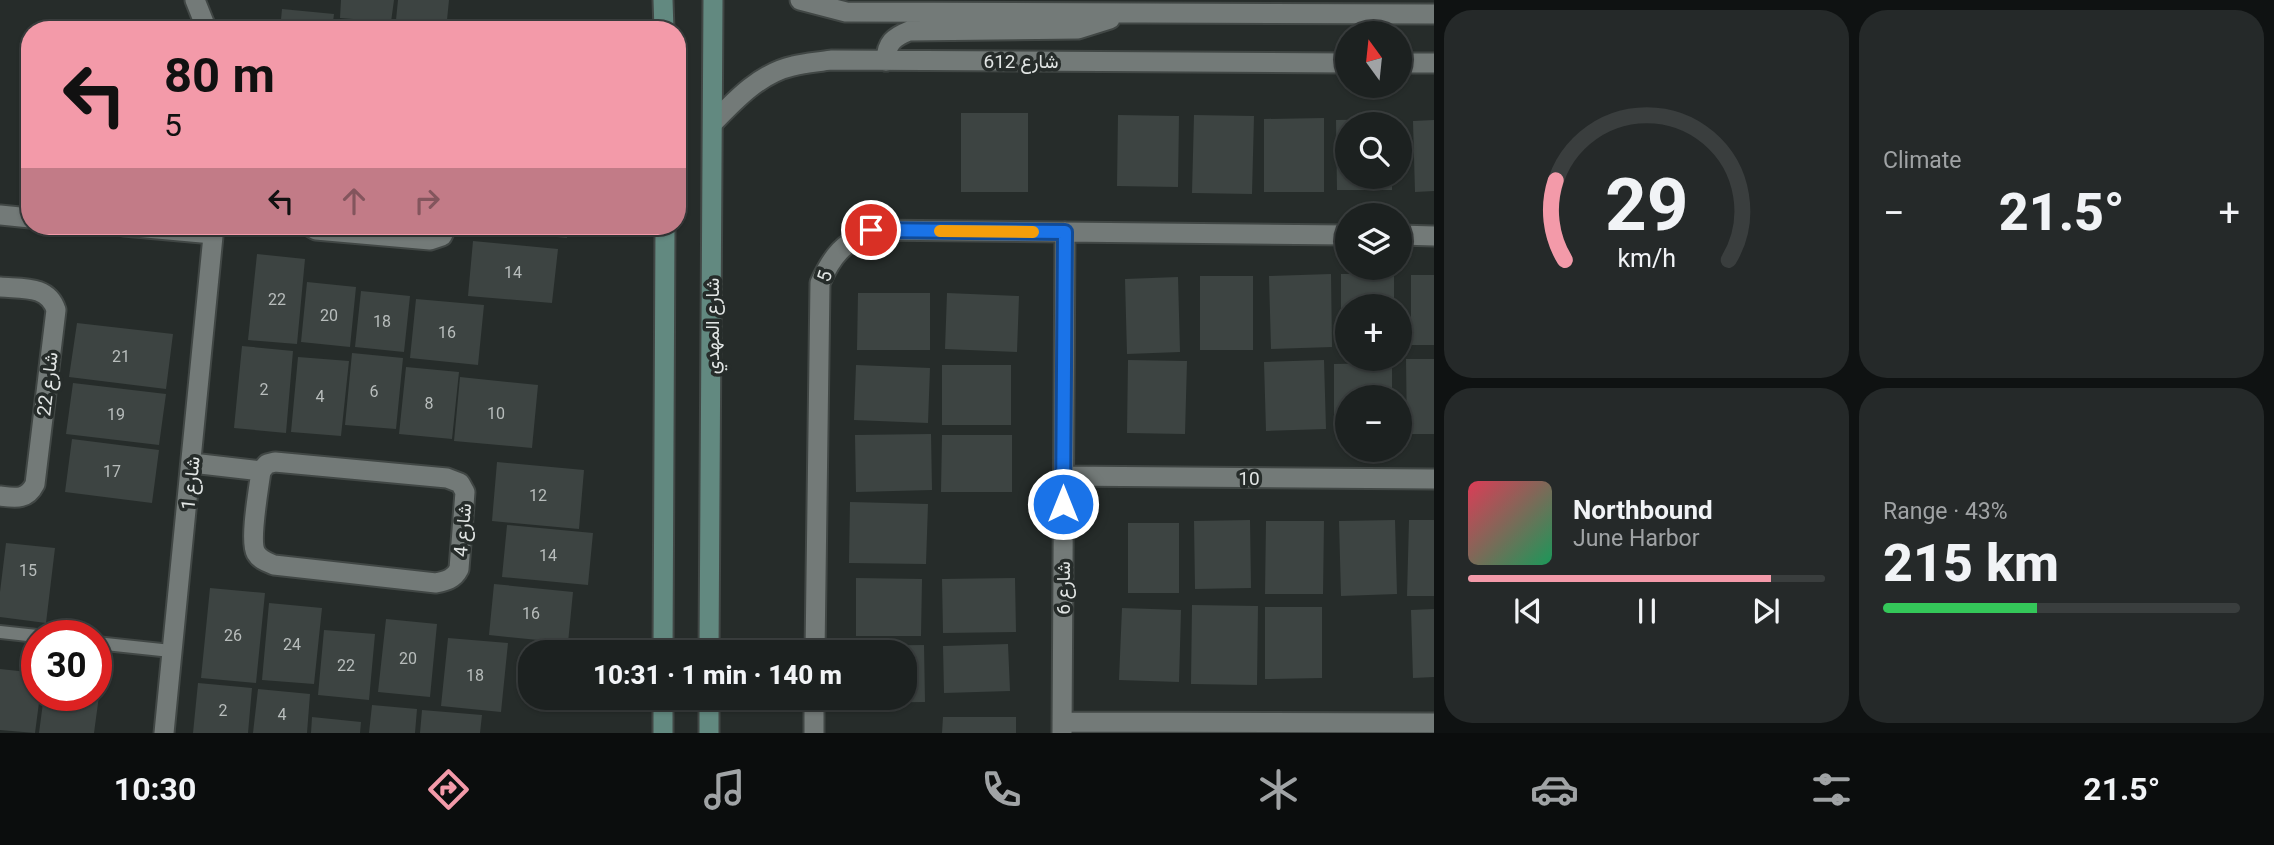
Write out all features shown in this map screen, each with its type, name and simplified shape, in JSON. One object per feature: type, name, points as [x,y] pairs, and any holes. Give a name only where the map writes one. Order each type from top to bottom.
[{"type":"main road","points":[[663,0],[664,21]]},
{"type":"main road","name":"شارع المهدي","points":[[709,640],[713,0]]},
{"type":"main road","points":[[663,640],[666,235]]},
{"type":"main road","points":[[663,710],[663,733]]},
{"type":"main road","points":[[709,710],[709,733]]},
{"type":"street","points":[[195,0],[203,21]]},
{"type":"street","points":[[800,0],[846,12],[1434,14]]},
{"type":"street","points":[[886,61],[886,48],[896,36],[909,31],[1078,29],[1131,13]]},
{"type":"street","name":"شارع 612","points":[[713,122],[762,79],[792,66],[831,60],[1335,63]]},
{"type":"street","points":[[1412,63],[1434,63]]},
{"type":"street","points":[[0,215],[21,217]]},
{"type":"street","name":"5","points":[[815,640],[820,283],[830,260],[848,242],[871,230],[1335,235]]},
{"type":"street","name":"شارع 6","points":[[1062,727],[1065,232]]},
{"type":"street","name":"شارع 1","points":[[164,733],[214,235]]},
{"type":"street","points":[[373,235],[430,240],[442,235]]},
{"type":"street","points":[[1412,235],[1434,236]]},
{"type":"street","name":"شارع 22","points":[[0,287],[39,291],[53,300],[56,310],[35,484],[24,497],[0,496]]},
{"type":"street","name":"شارع 4","points":[[288,462],[447,478],[460,483],[465,492],[459,569],[456,575],[436,583],[274,565],[263,561],[256,555],[253,540],[261,471],[267,464],[288,462]]},
{"type":"street","name":"شارع 4","points":[[192,463],[261,471]]},
{"type":"street","name":"10","points":[[1063,476],[1434,479]]},
{"type":"street","points":[[814,710],[814,733]]},
{"type":"street","points":[[1062,727],[1434,723]]},
{"type":"lane","points":[[0,632],[21,634]]},
{"type":"lane","points":[[112,644],[171,650]]},
{"type":"building","points":[[341,0],[394,0],[391,21],[340,18]]},
{"type":"building","points":[[398,0],[449,0],[447,21],[396,21]]},
{"type":"building","points":[[282,9],[334,14],[333,21],[281,21]]},
{"type":"building","points":[[961,113],[1028,113],[1028,192],[961,192]]},
{"type":"building","points":[[1118,115],[1179,116],[1178,187],[1117,186]]},
{"type":"building","points":[[1194,115],[1254,116],[1252,194],[1192,193]]},
{"type":"building","points":[[1324,118],[1324,192],[1264,192],[1264,119]]},
{"type":"building","points":[[1434,120],[1434,191],[1415,192],[1413,121]]},
{"type":"building","points":[[1337,189],[1392,189],[1392,190]]},
{"type":"building","points":[[535,235],[567,235],[567,238]]},
{"type":"building","points":[[473,241],[558,249],[552,303],[468,296]]},
{"type":"building","points":[[257,254],[305,259],[297,344],[248,340]]},
{"type":"building","points":[[1331,274],[1332,347],[1271,349],[1269,276]]},
{"type":"building","points":[[1412,275],[1434,275],[1434,345],[1412,345]]},
{"type":"building","points":[[1200,276],[1253,276],[1253,350],[1200,350]]},
{"type":"building","points":[[1178,277],[1180,352],[1127,354],[1125,279]]},
{"type":"building","points":[[1341,280],[1394,280],[1394,294],[1341,294]]},
{"type":"building","points":[[307,282],[356,287],[350,347],[301,342]]},
{"type":"building","points":[[361,291],[410,296],[404,352],[355,347]]},
{"type":"building","points":[[858,293],[930,293],[930,350],[857,350]]},
{"type":"building","points":[[947,293],[1019,296],[1017,352],[945,349]]},
{"type":"building","points":[[416,299],[484,305],[478,365],[410,358]]},
{"type":"building","points":[[77,323],[173,334],[166,389],[69,377]]},
{"type":"building","points":[[242,346],[293,351],[286,433],[234,428]]},
{"type":"building","points":[[352,353],[403,358],[396,429],[345,425]]},
{"type":"building","points":[[298,357],[349,361],[341,436],[291,432]]},
{"type":"building","points":[[1412,359],[1434,359],[1434,434],[1412,434],[1412,385],[1406,385],[1406,371],[1412,371]]},
{"type":"building","points":[[1128,360],[1187,361],[1185,434],[1127,433]]},
{"type":"building","points":[[1324,360],[1326,429],[1266,431],[1264,362]]},
{"type":"building","points":[[1334,364],[1335,371],[1392,371],[1392,385],[1335,385],[1335,430],[1334,430]]},
{"type":"building","points":[[856,365],[930,368],[928,423],[854,420]]},
{"type":"building","points":[[942,365],[1011,365],[1011,425],[942,425]]},
{"type":"building","points":[[406,367],[459,372],[452,439],[399,434]]},
{"type":"building","points":[[460,377],[538,385],[532,448],[454,441]]},
{"type":"building","points":[[73,383],[166,394],[159,445],[66,434]]},
{"type":"building","points":[[931,434],[932,490],[856,492],[855,435]]},
{"type":"building","points":[[942,435],[1012,435],[1012,492],[941,492]]},
{"type":"building","points":[[72,439],[159,450],[152,503],[65,492]]},
{"type":"building","points":[[497,462],[584,470],[579,529],[492,521]]},
{"type":"building","points":[[850,502],[928,504],[926,564],[849,563]]},
{"type":"building","points":[[1250,520],[1251,588],[1195,589],[1194,521]]},
{"type":"building","points":[[1395,520],[1397,594],[1341,596],[1339,521]]},
{"type":"building","points":[[1409,520],[1434,520],[1434,596],[1407,596]]},
{"type":"building","points":[[1266,521],[1324,521],[1323,594],[1265,594]]},
{"type":"building","points":[[1128,523],[1179,523],[1179,593],[1128,593]]},
{"type":"building","points":[[507,525],[593,533],[588,585],[502,577]]},
{"type":"building","points":[[6,543],[55,548],[46,620],[0,617]]},
{"type":"building","points":[[856,578],[922,579],[921,636],[856,636]]},
{"type":"building","points":[[1015,578],[1016,632],[943,633],[942,579]]},
{"type":"building","points":[[494,584],[573,592],[568,640],[489,635]]},
{"type":"building","points":[[210,588],[265,593],[256,683],[201,678]]},
{"type":"building","points":[[269,603],[322,608],[314,684],[262,680]]},
{"type":"building","points":[[1192,605],[1258,606],[1257,685],[1191,684]]},
{"type":"building","points":[[1265,607],[1322,607],[1322,678],[1265,679]]},
{"type":"building","points":[[1122,608],[1181,610],[1179,682],[1119,680]]},
{"type":"building","points":[[1434,609],[1434,677],[1413,678],[1411,610]]},
{"type":"building","points":[[386,619],[437,624],[430,697],[378,692]]},
{"type":"building","points":[[324,630],[375,634],[369,700],[318,695]]},
{"type":"building","points":[[448,638],[508,643],[501,712],[441,706]]},
{"type":"building","points":[[1008,644],[1010,691],[944,693],[943,646]]},
{"type":"building","points":[[917,645],[924,645],[925,702],[917,702]]},
{"type":"building","points":[[0,669],[21,671],[21,711],[38,711],[35,733],[0,730]]},
{"type":"building","points":[[198,683],[252,688],[248,733],[193,733]]},
{"type":"building","points":[[258,689],[310,694],[307,733],[253,733]]},
{"type":"building","points":[[372,705],[417,709],[415,733],[369,733]]},
{"type":"building","points":[[422,710],[482,715],[480,733],[420,733]]},
{"type":"building","points":[[42,711],[97,711],[94,733],[39,733]]},
{"type":"building","points":[[312,717],[361,722],[360,733],[311,733]]},
{"type":"building","points":[[943,717],[1016,717],[1016,733],[942,733]]},
{"type":"slow traffic","points":[[940,231],[1033,232]]},
{"type":"route","points":[[871,230],[1065,232],[1063,504]]}]
